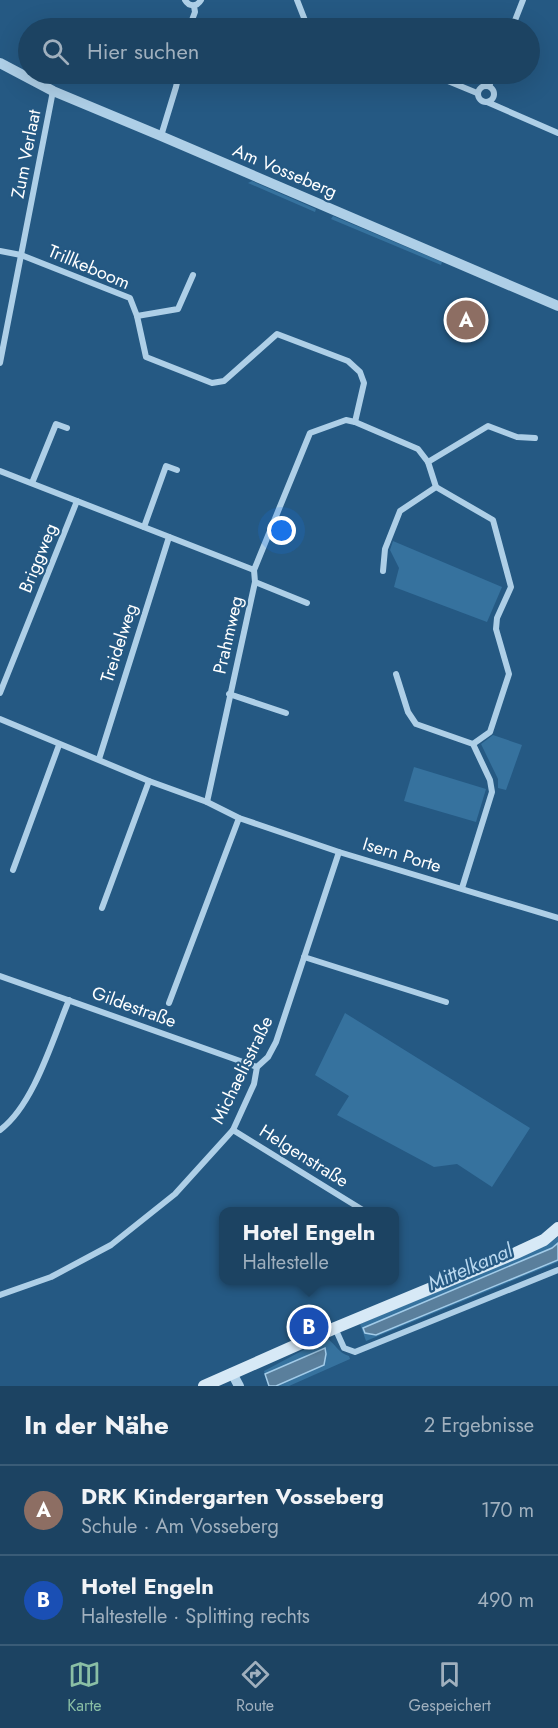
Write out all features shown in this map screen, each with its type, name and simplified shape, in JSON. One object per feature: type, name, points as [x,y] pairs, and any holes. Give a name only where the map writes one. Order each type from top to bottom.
[{"type":"main road","points":[[204,1386],[335,1328],[516,1253],[544,1240],[558,1228]]},
{"type":"street","points":[[185,0],[189,5],[194,6]]},
{"type":"street","points":[[194,6],[201,0]]},
{"type":"street","points":[[297,0],[304,18]]},
{"type":"street","points":[[516,18],[523,0]]},
{"type":"street","points":[[193,18],[194,6]]},
{"type":"street","name":"Am Vosseberg","points":[[0,63],[18,73]]},
{"type":"street","name":"Am Vosseberg","points":[[38,84],[558,306]]},
{"type":"street","points":[[161,136],[177,84]]},
{"type":"street","points":[[455,84],[477,93],[480,100],[558,133]]},
{"type":"street","points":[[477,93],[480,87],[489,86],[494,93],[491,101],[487,102]]},
{"type":"street","name":"Zum Verlaat","points":[[0,363],[53,92]]},
{"type":"street","name":"Trillkeboom","points":[[0,251],[21,255],[130,298],[137,316],[146,357],[212,383],[224,381],[277,334],[348,361],[360,372],[364,383],[355,422]]},
{"type":"street","name":"Trillkeboom","points":[[137,316],[178,309],[193,275]]},
{"type":"street","points":[[0,471],[254,570],[310,434],[346,420],[418,449],[428,462],[435,488],[493,520],[511,587],[497,618],[496,629],[509,674],[490,732],[473,744]]},
{"type":"street","points":[[32,483],[56,424],[68,428]]},
{"type":"street","points":[[428,462],[488,426],[517,437],[534,438]]},
{"type":"street","points":[[144,527],[166,466],[177,471]]},
{"type":"street","points":[[383,572],[385,549],[400,510],[435,488]]},
{"type":"street","name":"Briggweg","points":[[0,693],[77,501]]},
{"type":"street","name":"Treidelweg","points":[[99,759],[169,537]]},
{"type":"street","name":"Prahmweg","points":[[207,802],[255,582],[254,570]]},
{"type":"street","points":[[255,582],[307,603]]},
{"type":"street","points":[[396,674],[408,712],[416,724],[473,744],[490,780],[492,792],[462,888]]},
{"type":"street","name":"Prahmweg","points":[[230,694],[286,713]]},
{"type":"street","name":"Isern Porte","points":[[0,719],[59,745],[207,802],[239,818],[339,852],[558,918]]},
{"type":"street","points":[[13,870],[59,745]]},
{"type":"street","points":[[102,908],[149,781]]},
{"type":"street","points":[[169,1003],[239,818]]},
{"type":"street","name":"Michaelisstraße","points":[[0,1295],[51,1277],[111,1245],[175,1194],[233,1130],[255,1084],[257,1067],[268,1057],[276,1042],[339,852]]},
{"type":"street","points":[[304,957],[446,1002]]},
{"type":"street","name":"Gildestraße","points":[[0,976],[257,1067]]},
{"type":"street","points":[[0,1130],[19,1109],[32,1089],[69,1000]]},
{"type":"street","name":"Helgenstraße","points":[[233,1130],[358,1207]]},
{"type":"street","points":[[335,1328],[344,1348],[355,1352],[558,1270]]},
{"type":"street","points":[[232,1373],[239,1386]]},
{"type":"shaded area","points":[[252,181],[316,209],[315,212],[248,183]]},
{"type":"shaded area","points":[[333,216],[442,262],[441,265],[331,219]]},
{"type":"shaded area","points":[[393,541],[502,587],[487,622],[394,587],[399,568],[390,550]]},
{"type":"shaded area","points":[[493,735],[522,745],[506,790],[498,788],[498,779],[481,744]]},
{"type":"shaded area","points":[[414,767],[486,789],[476,822],[404,801]]},
{"type":"shaded area","points":[[345,1013],[530,1128],[492,1187],[457,1164],[434,1167],[337,1115],[349,1096],[315,1075]]},
{"type":"shaded area","points":[[558,1237],[558,1262],[366,1341],[360,1324],[544,1246]]},
{"type":"shaded area","points":[[558,1243],[558,1260],[376,1335],[365,1333],[363,1328],[552,1248]]},
{"type":"shaded area","points":[[326,1338],[350,1359],[289,1386],[269,1386],[264,1371]]},
{"type":"shaded area","points":[[325,1348],[324,1365],[276,1386],[269,1386],[265,1374]]},
{"type":"place","name":"DRK Kindergarten Vosseberg","points":[[466,320]]},
{"type":"place","name":"Hotel Engeln","points":[[309,1327]]},
{"type":"water label","name":"Mittelkanal","points":[[470,1267]]}]
